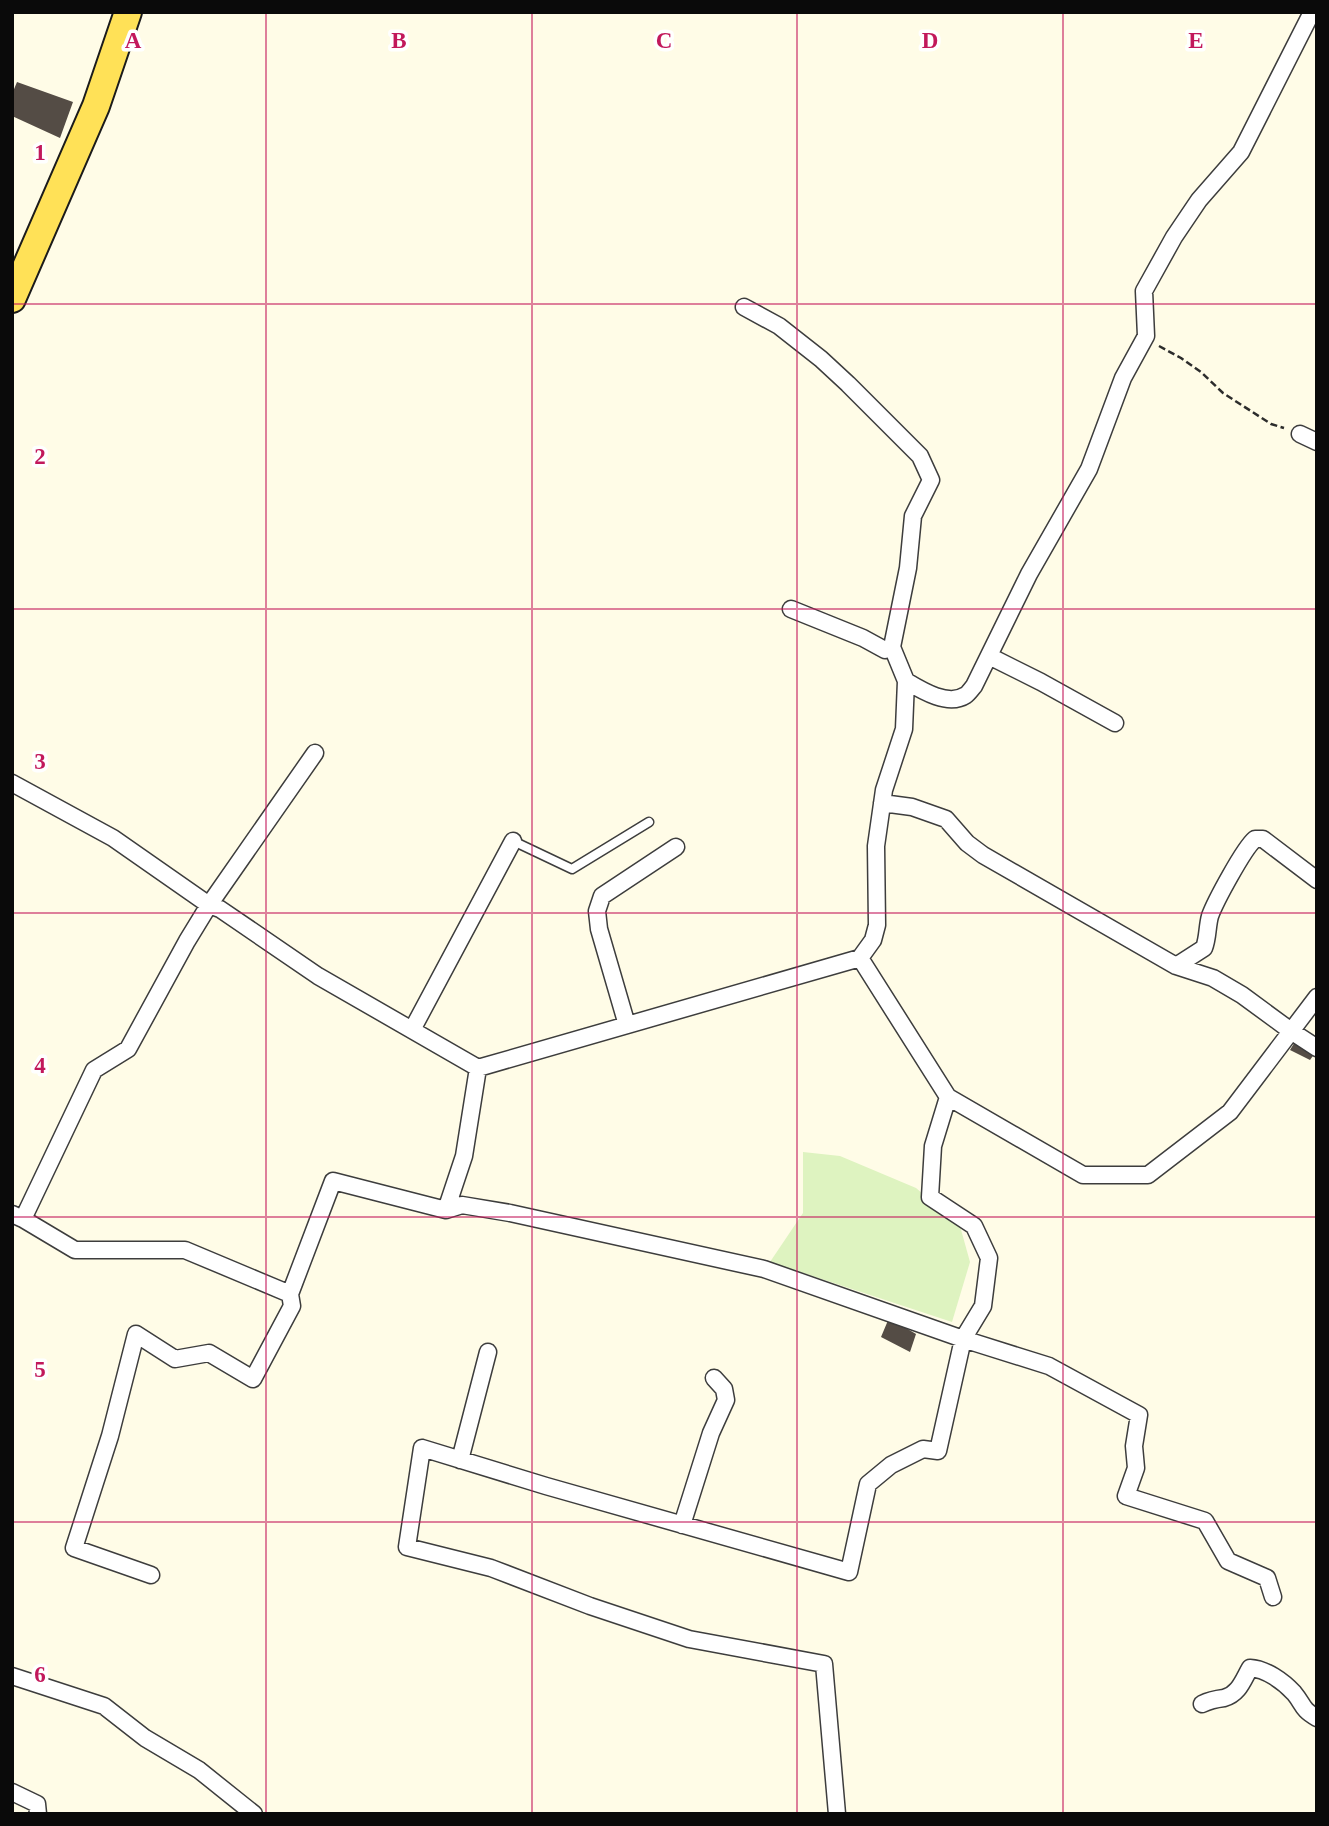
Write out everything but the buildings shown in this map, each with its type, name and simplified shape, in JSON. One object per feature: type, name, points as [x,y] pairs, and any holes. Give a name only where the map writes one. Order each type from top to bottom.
[{"type":"main road","points":[[12,299],[96,106],[128,12]]},
{"type":"street","points":[[906,681],[927,692],[948,698],[967,695],[974,686],[1029,574],[1088,468],[1123,378],[1146,337],[1144,291],[1174,237],[1199,200],[1241,152],[1312,12]]},
{"type":"street","points":[[12,783],[113,838],[318,976],[478,1068],[860,958],[873,940],[877,925],[876,846],[884,790],[904,729],[906,681],[892,647],[908,568],[913,516],[931,480],[920,456],[821,359],[779,326],[744,307]]},
{"type":"street","points":[[1300,434],[1317,442]]},
{"type":"street","points":[[791,610],[863,638],[884,650],[892,647]]},
{"type":"street","points":[[989,656],[1115,723]]},
{"type":"street","points":[[290,1294],[186,1250],[75,1250],[18,1217],[94,1070],[128,1049],[209,905],[315,753]]},
{"type":"street","points":[[882,803],[912,807],[946,819],[967,843],[983,855],[1176,966],[1213,978],[1317,1048]]},
{"type":"street","points":[[1176,966],[1205,948],[1206,929],[1212,913],[1245,851],[1255,839],[1262,839],[1317,880]]},
{"type":"street","points":[[412,1030],[513,841]]},
{"type":"street","points":[[627,1025],[599,929],[597,911],[602,896],[676,847]]},
{"type":"street","points":[[860,958],[948,1097],[1083,1175],[1149,1175],[1230,1112],[1317,997]]},
{"type":"street","points":[[446,1210],[464,1156],[478,1068]]},
{"type":"street","points":[[837,1814],[824,1664],[689,1639],[590,1606],[491,1568],[407,1546],[422,1448],[849,1572],[868,1484],[891,1465],[923,1449],[938,1451],[963,1339],[984,1306],[989,1258],[974,1226],[930,1197],[933,1146],[948,1097]]},
{"type":"street","points":[[151,1575],[74,1548],[110,1436],[136,1334],[175,1359],[209,1353],[253,1379],[292,1306],[290,1294],[333,1181],[446,1210],[462,1205],[498,1211],[764,1269],[963,1339],[1049,1366],[1139,1415],[1134,1446],[1136,1468],[1126,1496],[1205,1521],[1228,1561],[1267,1578],[1273,1597]]},
{"type":"street","points":[[460,1460],[488,1352]]},
{"type":"street","points":[[682,1525],[711,1433],[726,1401],[724,1389],[714,1378]]},
{"type":"street","points":[[1202,1704],[1236,1692],[1250,1668],[1259,1669],[1294,1693],[1303,1709],[1317,1718]]},
{"type":"street","points":[[12,1676],[104,1706],[145,1738],[200,1770],[254,1814]]},
{"type":"street","points":[[12,1792],[37,1804],[38,1814]]},
{"type":"lane","points":[[513,841],[572,869],[649,822]]},
{"type":"path","points":[[1150,341],[1181,358],[1223,393],[1271,424],[1300,434]]},
{"type":"green space","points":[[803,1152],[840,1156],[916,1188],[960,1226],[970,1262],[952,1322],[770,1262],[803,1213]]}]
